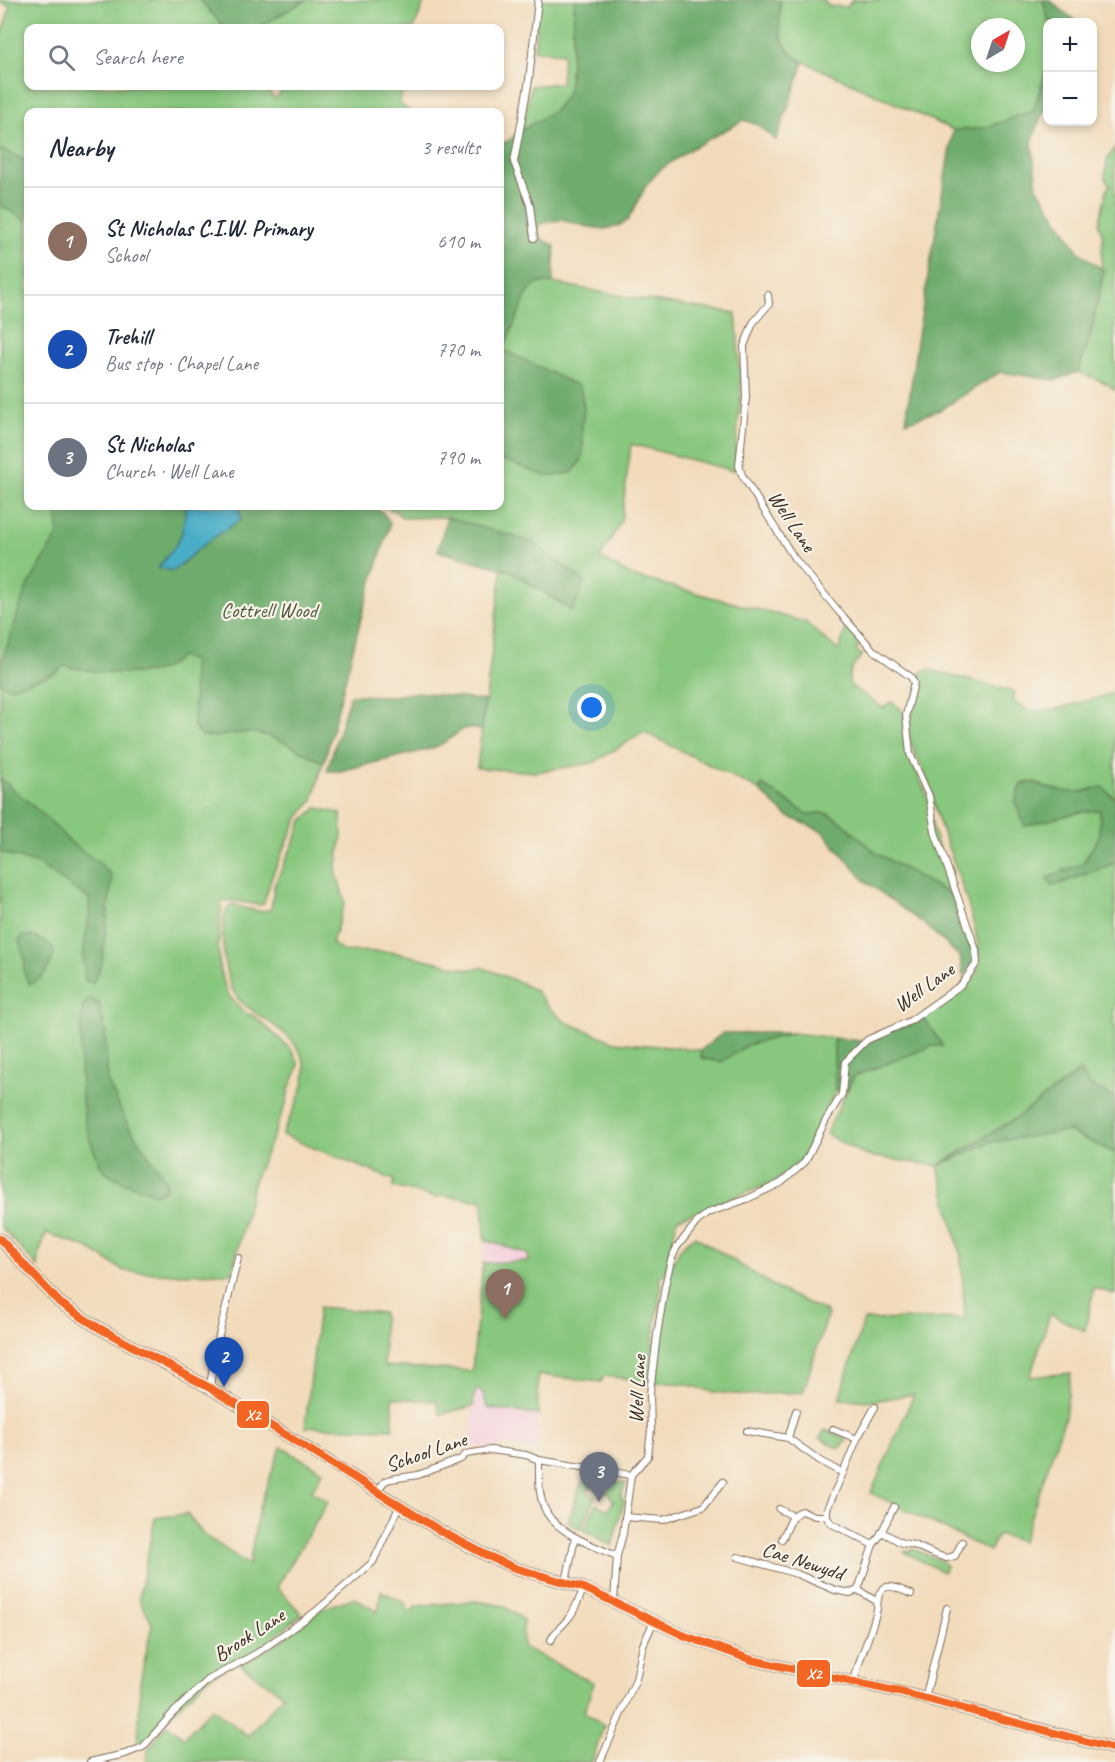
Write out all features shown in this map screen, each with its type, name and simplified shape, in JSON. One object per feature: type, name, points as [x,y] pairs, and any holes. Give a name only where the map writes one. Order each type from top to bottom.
[{"type":"main road","points":[[0,1239],[60,1303],[99,1328],[210,1388],[442,1532],[488,1556],[515,1568],[584,1588],[709,1645],[746,1658],[926,1699],[1115,1749]]},
{"type":"street","points":[[534,238],[530,206],[514,162],[529,80],[538,0]]},
{"type":"street","name":"Well Lane","points":[[614,1601],[616,1556],[623,1534],[631,1475],[648,1456],[651,1430],[650,1393],[657,1335],[665,1286],[671,1260],[677,1247],[697,1222],[708,1213],[781,1184],[804,1162],[842,1094],[846,1062],[867,1040],[910,1021],[961,985],[976,963],[976,950],[935,832],[929,796],[910,754],[906,715],[914,683],[911,677],[873,650],[794,558],[742,475],[739,466],[746,397],[744,346],[753,323],[769,304],[768,295]]},
{"type":"street","points":[[210,1388],[214,1356],[238,1258]]},
{"type":"street","points":[[826,1516],[857,1439],[875,1407]]},
{"type":"street","points":[[788,1438],[796,1411]]},
{"type":"street","points":[[833,1429],[857,1439]]},
{"type":"street","points":[[747,1431],[788,1438],[819,1460],[843,1473]]},
{"type":"street","name":"School Lane","points":[[377,1491],[385,1481],[418,1475],[461,1459],[466,1454],[482,1450],[512,1452],[539,1460],[631,1475]]},
{"type":"street","points":[[539,1460],[539,1486],[544,1510],[575,1538],[616,1556]]},
{"type":"street","points":[[625,1517],[663,1520],[704,1507],[723,1482]]},
{"type":"street","name":"Brook Lane","points":[[90,1762],[125,1754],[143,1747],[172,1714],[208,1680],[257,1653],[315,1612],[372,1562],[400,1505]]},
{"type":"street","name":"Cae Newydd","points":[[858,1590],[873,1545],[894,1507]]},
{"type":"street","name":"Cae Newydd","points":[[779,1509],[793,1516]]},
{"type":"street","name":"Cae Newydd","points":[[782,1539],[793,1516],[802,1511],[813,1516],[826,1516],[832,1524],[873,1545]]},
{"type":"street","points":[[882,1532],[902,1543],[914,1545],[946,1558],[955,1556],[962,1542]]},
{"type":"street","points":[[566,1582],[575,1538]]},
{"type":"street","name":"Cae Newydd","points":[[738,1557],[797,1574],[835,1590],[846,1593],[858,1590],[876,1601]]},
{"type":"street","points":[[854,1682],[859,1657],[872,1626],[877,1608],[876,1601],[881,1591],[886,1587],[891,1587],[911,1594]]},
{"type":"street","points":[[551,1640],[555,1630],[567,1621],[573,1612],[584,1588]]},
{"type":"street","points":[[926,1699],[947,1608]]},
{"type":"street","points":[[600,1762],[636,1679],[643,1644],[654,1621]]},
{"type":"shaded area","points":[[485,1240],[528,1254],[537,1375],[536,1451],[501,1444],[500,1448],[475,1448],[470,1425],[476,1388],[472,1371]]},
{"type":"green space","points":[[0,0],[200,0],[221,24],[24,24],[24,90],[267,90],[275,99],[283,90],[404,90],[399,103],[406,108],[24,108],[24,510],[378,510],[390,522],[363,610],[313,800],[298,818],[272,876],[264,903],[261,905],[222,901],[218,947],[220,969],[226,989],[230,997],[245,1013],[254,1016],[291,1049],[298,1062],[286,1104],[254,1180],[232,1273],[173,1274],[124,1271],[88,1248],[46,1233],[38,1267],[0,1226],[0,34],[2,35],[10,6],[0,3]]},
{"type":"green space","points":[[200,0],[306,0],[264,24],[221,24]]},
{"type":"green space","points":[[306,0],[425,0],[416,24],[264,24]]},
{"type":"green space","points":[[539,0],[575,0],[570,78],[566,96],[554,111],[522,130],[531,86],[561,83],[563,53],[534,50]]},
{"type":"green space","points":[[575,0],[780,0],[781,36],[788,50],[804,63],[776,140],[758,125],[744,120],[692,148],[660,170],[647,184],[628,220],[618,226],[604,229],[561,220],[540,224],[538,230],[542,239],[555,246],[553,283],[537,283],[527,294],[504,348],[504,142],[554,111],[566,96],[570,78]]},
{"type":"green space","points":[[780,0],[823,0],[829,6],[847,7],[852,0],[1043,0],[1048,18],[1043,18],[1043,81],[1033,112],[986,128],[953,130],[794,57],[784,44],[780,23]]},
{"type":"green space","points":[[1043,0],[1049,0],[1072,18],[1048,18]]},
{"type":"green space","points":[[1043,81],[1043,114],[1032,142],[1037,187],[1078,251],[1104,271],[1090,337],[1078,372],[1056,380],[1000,372],[940,410],[906,422],[917,341],[953,130],[986,128],[1033,112]]},
{"type":"green space","points":[[1115,147],[1115,391],[1108,384],[1078,372],[1090,337],[1104,271],[1101,268],[1103,237],[1099,224],[1107,189],[1110,186],[1105,178],[1107,161]]},
{"type":"green space","points":[[0,149],[24,159],[24,219],[0,205]]},
{"type":"green space","points":[[537,283],[553,283],[638,299],[736,313],[741,390],[734,471],[631,444],[621,522],[600,558],[632,576],[805,622],[839,651],[847,624],[858,633],[862,643],[856,650],[862,655],[850,673],[850,685],[883,708],[891,702],[901,709],[905,717],[905,748],[928,797],[933,830],[953,896],[876,853],[843,823],[822,813],[807,814],[762,785],[759,790],[644,732],[593,763],[535,772],[477,768],[502,569],[511,571],[572,611],[585,582],[447,517],[402,518],[392,510],[504,510],[504,460],[546,476],[554,476],[573,472],[582,459],[584,407],[580,387],[504,350],[527,294]]},
{"type":"green space","points":[[504,350],[580,387],[584,407],[582,459],[573,472],[546,476],[504,460]]},
{"type":"green space","name":"Cottrell Wood","points":[[54,510],[185,510],[182,533],[176,545],[158,567],[173,571],[207,542],[241,519],[239,510],[378,510],[382,512],[390,522],[389,528],[363,610],[324,763],[272,737],[253,733],[201,736],[194,727],[193,661],[180,657],[163,669],[148,672],[112,673],[64,666],[54,674],[9,688],[0,682],[1,664],[26,589],[58,535],[58,515]]},
{"type":"green space","points":[[447,517],[532,542],[585,582],[572,611],[511,571],[438,551]]},
{"type":"green space","points":[[929,670],[1015,692],[1013,700],[1028,710],[1053,710],[1115,693],[1115,799],[1109,793],[1094,788],[1070,792],[1031,782],[1081,812],[1100,809],[1099,837],[1083,863],[1053,886],[1115,863],[1115,1098],[1089,1085],[1079,1071],[1015,1119],[944,1162],[990,1142],[1068,1131],[1115,1153],[1115,1294],[1094,1288],[1085,1331],[1050,1314],[1030,1377],[1071,1373],[1065,1417],[1022,1542],[998,1534],[990,1551],[871,1493],[914,1394],[874,1401],[839,1399],[864,1320],[965,1318],[961,1257],[938,1166],[867,1156],[826,1134],[854,1076],[932,1046],[942,1046],[924,1018],[925,1013],[967,985],[976,974],[979,961],[978,944],[967,901],[938,820],[928,781],[910,739],[909,731],[917,692],[917,677],[922,671]]},
{"type":"green space","points":[[418,692],[485,701],[481,731],[465,729],[430,749],[340,771],[327,771],[350,695],[393,696]]},
{"type":"green space","points":[[0,778],[49,820],[70,842],[98,862],[112,876],[102,964],[93,983],[85,981],[83,956],[89,899],[38,864],[0,852]]},
{"type":"green space","points":[[1031,782],[1067,792],[1082,792],[1103,787],[1115,799],[1115,863],[1053,886],[1047,878],[1083,863],[1099,837],[1100,810],[1081,812],[1025,826],[1015,802],[1022,784]]},
{"type":"green space","points":[[762,785],[807,814],[827,813],[843,823],[876,853],[953,896],[973,948],[972,967],[963,976],[960,957],[925,925],[865,881],[822,831],[787,816],[759,790]]},
{"type":"green space","points":[[317,808],[341,813],[342,836],[336,871],[345,902],[332,943],[342,951],[393,952],[468,969],[484,968],[536,991],[547,1006],[566,1022],[615,1042],[701,1050],[701,1058],[721,1062],[747,1045],[793,1033],[834,1038],[835,1092],[802,1158],[777,1181],[677,1219],[665,1274],[659,1278],[661,1286],[648,1381],[604,1376],[601,1382],[538,1375],[538,1415],[487,1408],[484,1395],[477,1388],[473,1400],[474,1406],[440,1414],[437,1401],[393,1398],[393,1429],[305,1427],[319,1307],[383,1313],[384,1366],[472,1371],[483,1263],[529,1261],[528,1254],[485,1240],[483,1201],[440,1195],[438,1198],[393,1187],[394,1180],[282,1135],[302,1089],[304,1062],[294,1043],[278,1028],[242,1003],[232,989],[224,961],[224,922],[225,914],[232,905],[258,911],[271,910],[274,886],[301,822]]},
{"type":"green space","points":[[23,936],[32,936],[51,945],[54,954],[45,973],[38,980],[29,984],[24,973],[25,960],[19,941]]},
{"type":"green space","points":[[90,999],[99,1003],[105,1030],[108,1082],[129,1127],[166,1180],[166,1189],[156,1194],[106,1172],[100,1165],[90,1138],[82,1103],[80,1065],[82,1010]]},
{"type":"green space","points":[[924,1018],[943,1046],[932,1046],[854,1076],[847,1090],[835,1092],[834,1038],[861,1041],[863,1045],[887,1031],[916,1024]]},
{"type":"green space","points":[[723,1033],[793,1033],[747,1045],[722,1062],[701,1058],[701,1050]]},
{"type":"green space","points":[[1080,1071],[1089,1085],[1115,1098],[1115,1153],[1068,1131],[990,1142],[938,1166],[1015,1119]]},
{"type":"green space","points":[[695,1236],[778,1289],[828,1314],[803,1392],[746,1395],[713,1392],[686,1384],[655,1382],[670,1270],[679,1251]]},
{"type":"green space","points":[[825,1430],[846,1438],[846,1442],[840,1448],[835,1447],[820,1438]]},
{"type":"green space","points":[[281,1447],[323,1471],[312,1491],[328,1502],[277,1587],[302,1614],[264,1646],[208,1678],[138,1747],[140,1682],[152,1624],[139,1597],[155,1518],[187,1514],[203,1534],[249,1565],[259,1508]]},
{"type":"green space","points":[[591,1477],[626,1483],[621,1496],[624,1501],[612,1546],[583,1530],[596,1504],[608,1510],[614,1500],[606,1492],[589,1487],[587,1492],[595,1497],[580,1529],[568,1522],[581,1483]]},
{"type":"green space","points":[[913,1549],[942,1561],[946,1566],[943,1572],[904,1552]]},
{"type":"green space","points":[[381,1591],[405,1603],[410,1612],[417,1606],[476,1601],[504,1606],[523,1620],[523,1647],[594,1683],[584,1712],[604,1725],[592,1762],[146,1762],[148,1750],[167,1724],[184,1738],[212,1708],[248,1736],[283,1695],[241,1665],[284,1639],[323,1608],[354,1598],[378,1612]]},
{"type":"water","points":[[185,510],[239,510],[241,519],[207,542],[173,571],[158,568],[176,545],[182,533]]},
{"type":"transit line","name":"X2","points":[[0,1239],[60,1303],[99,1328],[210,1388],[442,1532],[488,1556],[515,1568],[584,1588],[685,1636],[752,1660],[908,1694],[1115,1749]]},
{"type":"place","name":"St Nicholas C.I.W. Primary","points":[[505,1319]]},
{"type":"place","name":"Trehill","points":[[224,1387]]},
{"type":"place","name":"St Nicholas","points":[[599,1502]]}]
